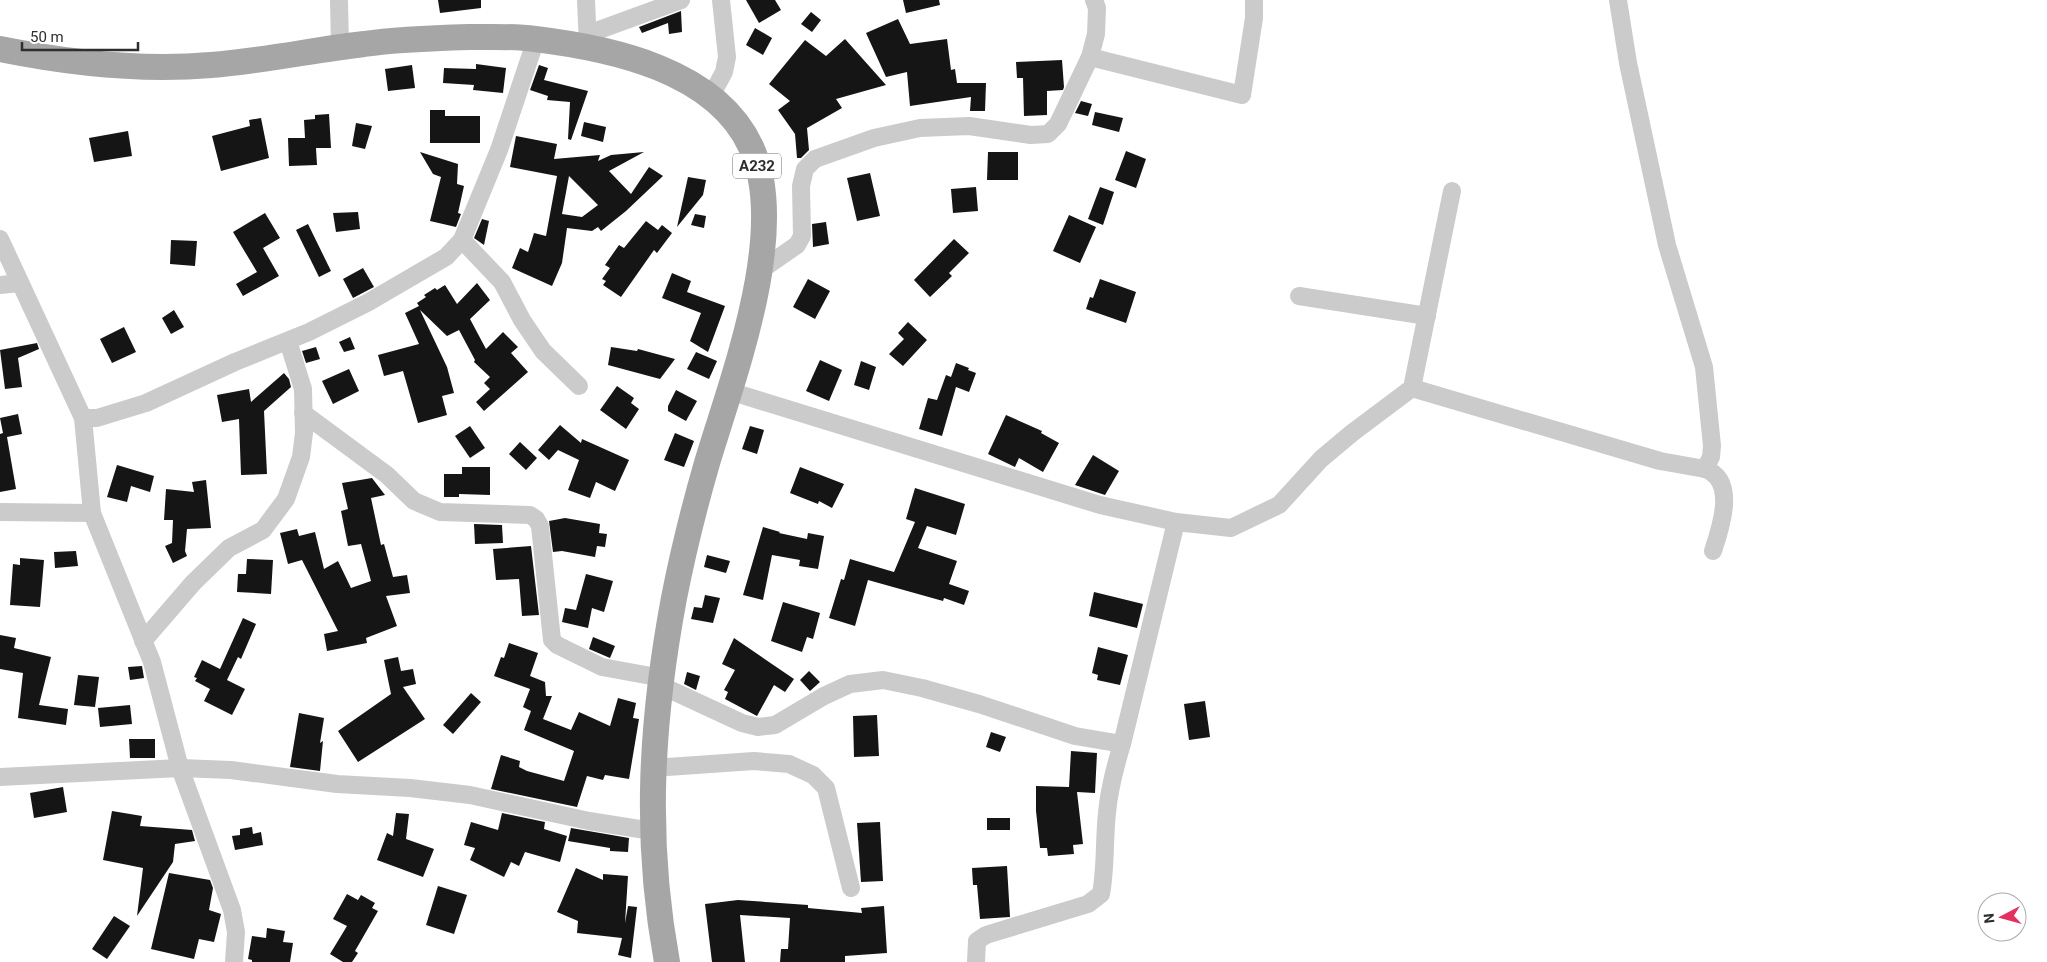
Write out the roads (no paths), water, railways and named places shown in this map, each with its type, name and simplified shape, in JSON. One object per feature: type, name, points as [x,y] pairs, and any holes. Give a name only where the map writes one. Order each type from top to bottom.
[{"type":"main road","name":"A232","points":[[0,49],[66,61],[157,67],[208,66],[366,43],[434,38],[493,37],[588,41],[605,50],[681,77],[711,96],[731,116],[751,147],[761,182],[765,222],[762,253],[751,315],[686,537],[661,682],[653,768],[652,831],[654,871],[667,962]]},
{"type":"street","points":[[339,0],[340,47]]},
{"type":"street","points":[[586,0],[588,41],[681,0]]},
{"type":"street","points":[[711,96],[724,72],[727,57],[721,0]]},
{"type":"street","points":[[758,272],[797,245],[802,236],[801,186],[805,169],[815,158],[874,138],[920,128],[969,126],[1031,135],[1048,134],[1058,124],[1090,57],[1096,34],[1097,8],[1094,0]]},
{"type":"street","points":[[1090,57],[1242,96],[1254,18],[1254,0]]},
{"type":"street","points":[[1618,0],[1628,63],[1667,245],[1704,367],[1712,446],[1711,457],[1705,469]]},
{"type":"street","points":[[83,418],[97,418],[146,402],[288,340],[367,303],[446,257],[462,240],[499,150],[536,39]]},
{"type":"street","points":[[729,391],[1100,505],[1176,522],[1231,528],[1279,505],[1321,459],[1412,388],[1452,192]]},
{"type":"street","points":[[0,239],[83,418],[92,513],[152,662],[180,768],[232,910],[236,932],[234,962]]},
{"type":"street","points":[[462,240],[502,282],[522,320],[543,351],[579,386]]},
{"type":"street","points":[[0,285],[20,283]]},
{"type":"street","points":[[1299,296],[1427,316]]},
{"type":"street","points":[[143,641],[193,583],[229,548],[263,530],[286,499],[301,457],[304,433],[302,389],[288,340]]},
{"type":"street","points":[[1412,388],[1660,460],[1713,472],[1721,481],[1724,490],[1719,531],[1713,551]]},
{"type":"street","points":[[304,413],[387,475],[414,501],[440,512],[530,515],[536,519],[540,526],[552,640],[557,645],[602,667],[661,682],[742,723],[758,727],[775,725],[824,696],[850,684],[883,680],[922,688],[980,704],[1075,736],[1122,744]]},
{"type":"street","points":[[0,512],[92,513]]},
{"type":"street","points":[[976,962],[978,941],[986,935],[1088,904],[1101,894],[1104,878],[1107,812],[1113,775],[1176,522]]},
{"type":"street","points":[[653,768],[754,761],[789,764],[813,775],[826,788],[851,888]]},
{"type":"street","points":[[0,777],[180,768],[231,770],[337,784],[410,788],[470,795],[589,821],[652,831]]}]
